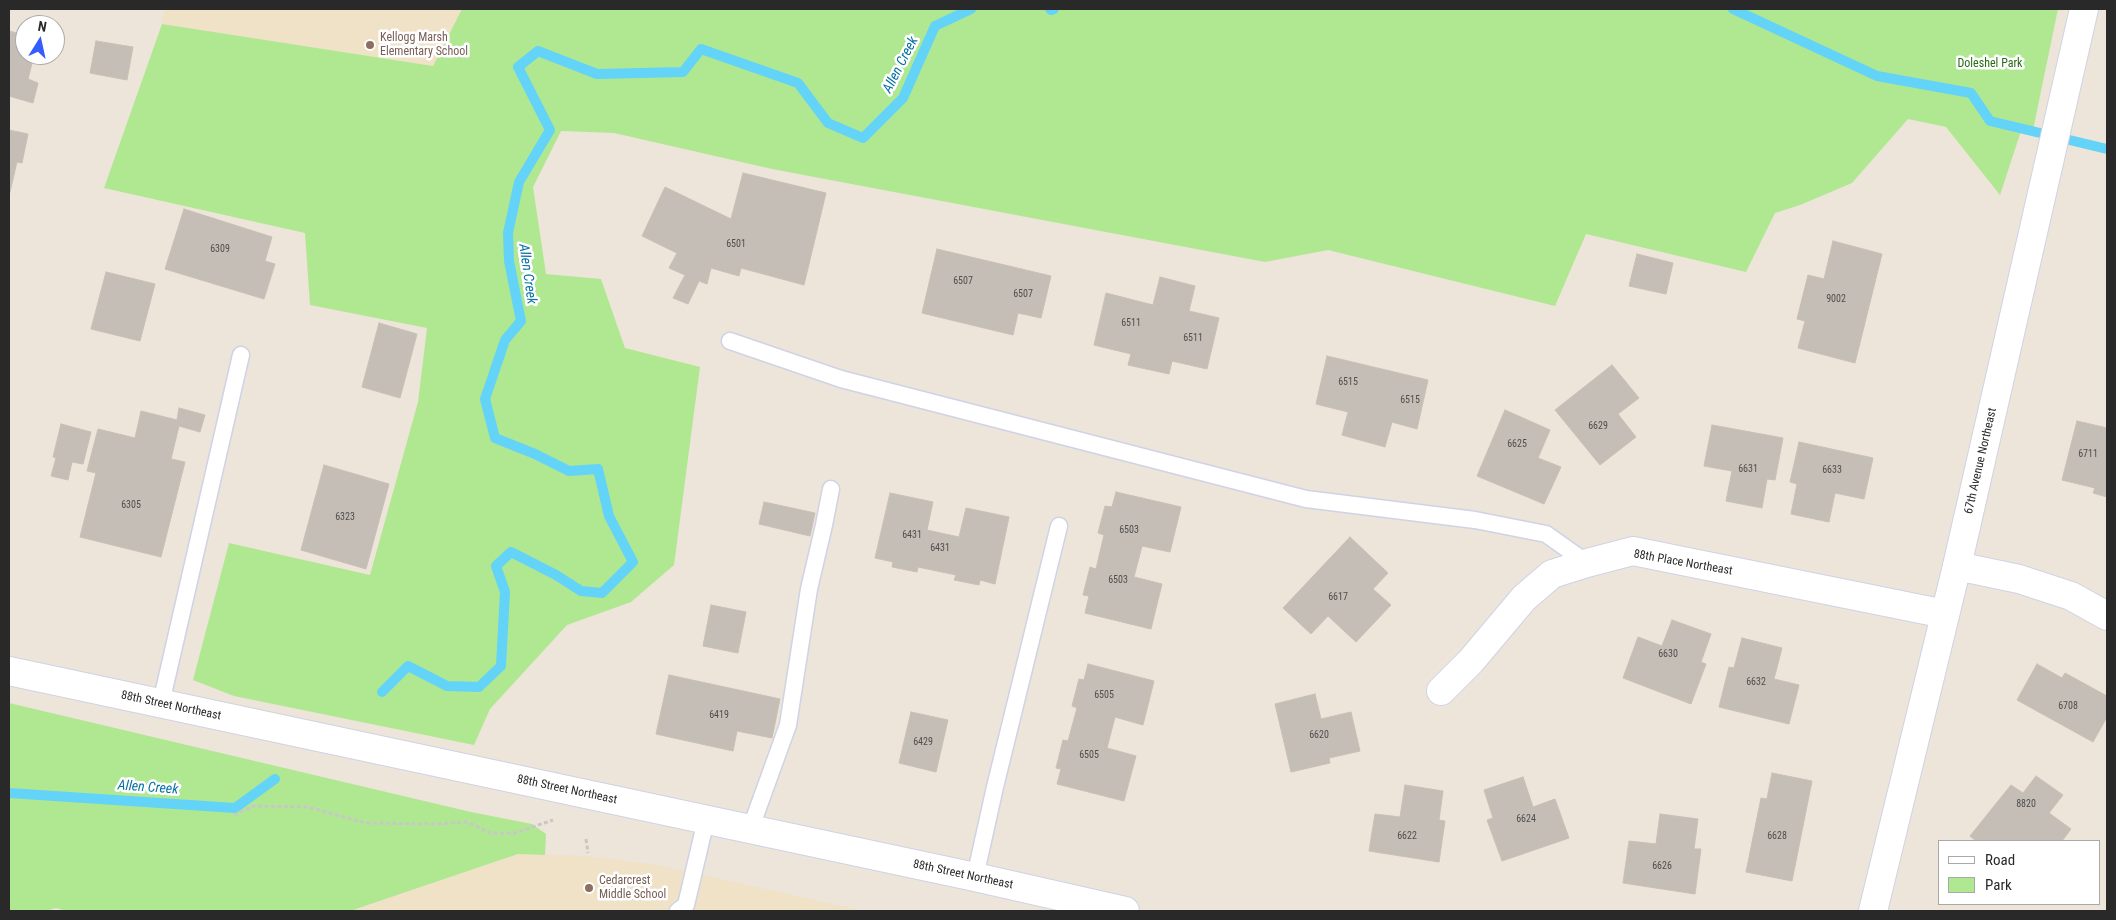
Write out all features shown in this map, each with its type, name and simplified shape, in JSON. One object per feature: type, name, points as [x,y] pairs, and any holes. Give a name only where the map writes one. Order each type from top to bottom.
[{"type":"main road","name":"67th Avenue Northeast","points":[[1873,911],[1957,566],[2084,9]]},
{"type":"main road","name":"88th Place Northeast","points":[[1441,691],[1471,660],[1524,598],[1552,574],[1586,563],[1633,552],[1945,614]]},
{"type":"main road","points":[[1957,566],[2019,579],[2071,596],[2107,616]]},
{"type":"main road","name":"88th Street Northeast","points":[[9,671],[975,877],[1125,911]]},
{"type":"lane","points":[[730,341],[842,380],[1306,499],[1475,520],[1546,534],[1586,563]]},
{"type":"lane","points":[[161,703],[241,356]]},
{"type":"lane","points":[[750,830],[788,725],[809,589],[831,489]]},
{"type":"lane","points":[[975,877],[1059,526]]},
{"type":"lane","points":[[678,911],[686,905],[706,820]]},
{"type":"path","points":[[234,815],[254,806],[308,807],[365,823],[468,822],[490,833],[515,833],[553,820]]},
{"type":"path","points":[[586,839],[588,853]]},
{"type":"shaded area","name":"Kellogg Marsh Elementary School","points":[[165,9],[462,9],[433,66],[162,24]]},
{"type":"shaded area","name":"Cedarcrest Middle School","points":[[518,854],[588,856],[657,865],[864,911],[350,911]]},
{"type":"green space","name":"Doleshel Park","points":[[462,9],[2058,9],[2033,130],[2022,128],[2000,195],[1946,127],[1908,119],[1852,183],[1800,205],[1775,213],[1746,272],[1586,234],[1555,306],[1328,250],[1265,262],[772,169],[614,133],[561,131],[533,187],[546,274],[601,279],[625,348],[700,367],[674,565],[631,602],[567,625],[490,709],[474,745],[234,696],[193,680],[229,543],[370,575],[418,402],[427,328],[310,305],[305,233],[104,188],[162,24],[433,66]]},
{"type":"green space","points":[[9,703],[471,812],[532,824],[546,834],[545,855],[518,854],[350,911],[67,911],[56,908],[45,911],[9,911]]},
{"type":"building","points":[[9,31],[15,32],[15,65],[32,65],[28,79],[38,83],[33,103],[9,96]]},
{"type":"building","points":[[96,41],[133,47],[127,80],[90,73]]},
{"type":"building","points":[[9,130],[28,134],[22,163],[17,162],[9,196]]},
{"type":"building","points":[[743,173],[826,193],[804,285],[741,268],[739,276],[711,268],[707,284],[699,281],[688,304],[673,298],[685,275],[669,268],[677,253],[642,236],[665,187],[731,219]]},
{"type":"building","points":[[184,209],[272,237],[265,261],[275,264],[264,299],[165,269]]},
{"type":"building","points":[[1833,241],[1882,254],[1855,363],[1798,348],[1805,321],[1797,319],[1808,275],[1824,279]]},
{"type":"building","points":[[937,249],[1051,276],[1041,318],[1018,313],[1013,335],[922,313]]},
{"type":"building","points":[[1637,254],[1673,263],[1666,294],[1629,286]]},
{"type":"building","points":[[106,272],[155,284],[140,341],[91,329]]},
{"type":"building","points":[[1160,277],[1195,286],[1189,311],[1219,318],[1207,369],[1172,361],[1169,374],[1128,365],[1131,354],[1094,345],[1106,293],[1153,305]]},
{"type":"building","points":[[379,323],[417,334],[400,398],[362,387]]},
{"type":"building","points":[[1327,356],[1428,380],[1417,429],[1392,422],[1385,447],[1342,435],[1348,412],[1316,404]]},
{"type":"building","points":[[1612,365],[1639,398],[1618,414],[1636,437],[1600,465],[1555,410]]},
{"type":"building","points":[[179,408],[205,415],[200,432],[179,426],[171,459],[185,462],[161,557],[80,537],[96,473],[87,471],[98,429],[135,438],[141,411],[177,420]]},
{"type":"building","points":[[1505,410],[1550,430],[1538,458],[1561,467],[1544,504],[1477,476]]},
{"type":"building","points":[[2077,421],[2107,428],[2107,497],[2093,493],[2095,488],[2062,480]]},
{"type":"building","points":[[61,424],[91,432],[83,464],[72,462],[68,480],[51,476],[56,458],[53,457]]},
{"type":"building","points":[[1712,425],[1783,438],[1775,480],[1767,479],[1762,508],[1726,501],[1732,471],[1704,466]]},
{"type":"building","points":[[1799,442],[1873,458],[1864,499],[1835,493],[1829,522],[1791,514],[1797,484],[1790,482]]},
{"type":"building","points":[[324,465],[389,484],[366,569],[301,550]]},
{"type":"building","points":[[1116,492],[1181,507],[1170,552],[1142,546],[1134,577],[1162,584],[1151,629],[1085,613],[1089,596],[1083,595],[1090,567],[1096,569],[1104,535],[1098,533],[1105,506],[1112,507]]},
{"type":"building","points":[[890,493],[933,502],[927,530],[959,537],[966,508],[1009,517],[995,584],[980,580],[979,585],[954,580],[956,575],[918,567],[917,572],[892,567],[893,562],[875,558]]},
{"type":"building","points":[[764,502],[815,513],[810,536],[759,524]]},
{"type":"building","points":[[1350,537],[1388,573],[1373,589],[1391,605],[1356,642],[1328,616],[1311,634],[1283,608]]},
{"type":"building","points":[[711,605],[746,612],[738,653],[703,646]]},
{"type":"building","points":[[1672,620],[1711,634],[1701,662],[1706,664],[1691,704],[1623,678],[1638,637],[1662,646]]},
{"type":"building","points":[[1742,638],[1782,648],[1774,679],[1799,685],[1789,724],[1719,707],[1729,667],[1734,668]]},
{"type":"building","points":[[1088,664],[1154,681],[1143,725],[1115,717],[1107,748],[1136,756],[1124,801],[1057,784],[1061,769],[1056,768],[1063,740],[1068,741],[1077,708],[1072,706],[1079,679],[1084,680]]},
{"type":"building","points":[[2037,664],[2062,678],[2065,673],[2107,696],[2107,717],[2093,742],[2017,700]]},
{"type":"building","points":[[669,675],[780,699],[772,738],[737,731],[733,751],[656,734]]},
{"type":"building","points":[[1315,694],[1321,719],[1351,712],[1360,751],[1329,758],[1330,763],[1291,772],[1275,704]]},
{"type":"building","points":[[911,712],[948,720],[936,772],[899,763]]},
{"type":"building","points":[[1772,773],[1812,781],[1792,881],[1746,872],[1761,798],[1767,799]]},
{"type":"building","points":[[2036,776],[2063,795],[2049,813],[2071,829],[2063,840],[1975,840],[1970,836],[2011,785],[2023,793]]},
{"type":"building","points":[[1523,777],[1533,807],[1555,799],[1569,838],[1502,861],[1487,820],[1493,818],[1484,790]]},
{"type":"building","points":[[1405,785],[1443,791],[1439,820],[1445,821],[1439,862],[1369,851],[1375,814],[1400,817]]},
{"type":"building","points":[[1660,814],[1698,819],[1694,849],[1701,849],[1695,894],[1623,883],[1629,841],[1656,844]]},
{"type":"waterway","name":"Allen Creek","points":[[382,692],[408,666],[447,686],[479,687],[501,666],[505,592],[496,566],[511,552],[556,575],[581,591],[602,593],[633,562],[609,516],[598,469],[569,471],[535,454],[495,438],[485,399],[505,340],[521,321],[509,261],[508,233],[519,182],[550,130],[518,67],[538,51],[597,74],[683,72],[701,49],[798,83],[828,123],[863,138],[903,98],[935,26],[971,9]]},
{"type":"waterway","name":"Allen Creek","points":[[1050,9],[1054,9]]},
{"type":"waterway","points":[[1733,9],[1877,76],[1971,93],[1990,121],[2107,149]]},
{"type":"waterway","name":"Allen Creek","points":[[9,793],[235,808],[275,779]]},
{"type":"place","name":"Kellogg Marsh Elementary School","points":[[370,45]]},
{"type":"place","name":"Cedarcrest Middle School","points":[[589,888]]}]
